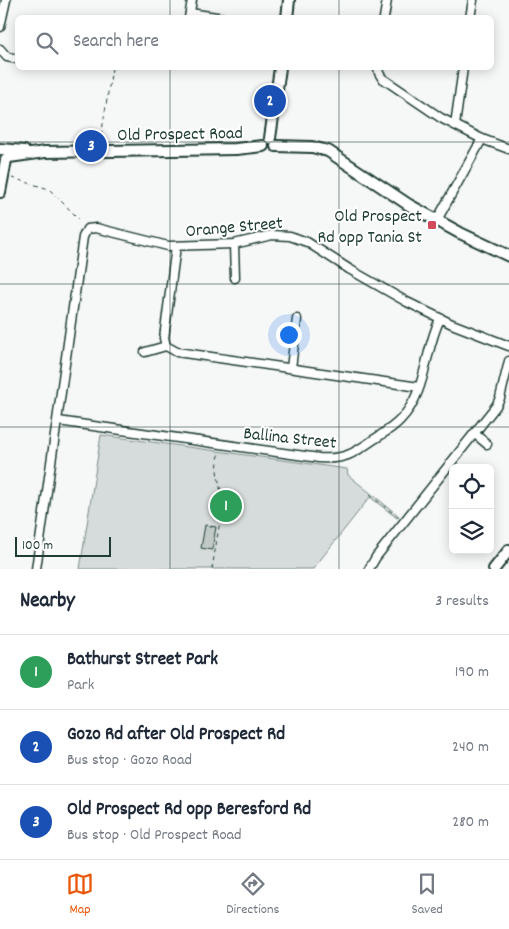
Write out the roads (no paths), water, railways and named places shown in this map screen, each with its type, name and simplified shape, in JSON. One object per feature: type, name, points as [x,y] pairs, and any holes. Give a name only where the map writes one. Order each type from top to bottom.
[{"type":"main road","points":[[287,15],[289,0]]},
{"type":"main road","points":[[270,143],[280,70]]},
{"type":"main road","name":"Old Prospect Road","points":[[4,155],[45,152],[236,149],[270,143],[312,147],[328,151],[402,200],[509,256]]},
{"type":"main road","points":[[0,192],[4,176],[4,155]]},
{"type":"main road","points":[[494,569],[509,550]]},
{"type":"street","points":[[0,27],[6,0]]},
{"type":"street","points":[[190,15],[192,0]]},
{"type":"street","points":[[384,15],[387,0]]},
{"type":"street","points":[[470,15],[473,0]]},
{"type":"street","points":[[0,52],[7,57],[15,58]]},
{"type":"street","points":[[454,125],[463,70]]},
{"type":"street","points":[[376,72],[441,118],[509,149]]},
{"type":"street","points":[[437,220],[482,138]]},
{"type":"street","name":"Orange Street","points":[[36,569],[83,237],[86,228],[96,228],[162,245],[176,246],[234,244],[272,235],[290,236],[307,242],[379,287],[440,319],[509,346]]},
{"type":"street","points":[[234,244],[235,278]]},
{"type":"street","points":[[166,346],[164,338],[176,246]]},
{"type":"street","points":[[290,368],[297,319]]},
{"type":"street","name":"Ballina Street","points":[[58,421],[319,458],[344,457],[356,452],[397,423],[411,407],[440,319]]},
{"type":"street","points":[[145,352],[166,346],[177,352],[419,387]]},
{"type":"street","points":[[369,569],[396,531],[496,406],[500,398],[509,361]]},
{"type":"street","points":[[475,434],[487,444]]},
{"type":"place","name":"Gozo Rd after Old Prospect Rd","points":[[270,101]]},
{"type":"place","name":"Old Prospect Rd opp Beresford Rd","points":[[91,146]]},
{"type":"place","name":"Old Prospect Rd opp Tania St","points":[[432,225]]},
{"type":"place","name":"Bathurst Street Park","points":[[226,506]]}]
